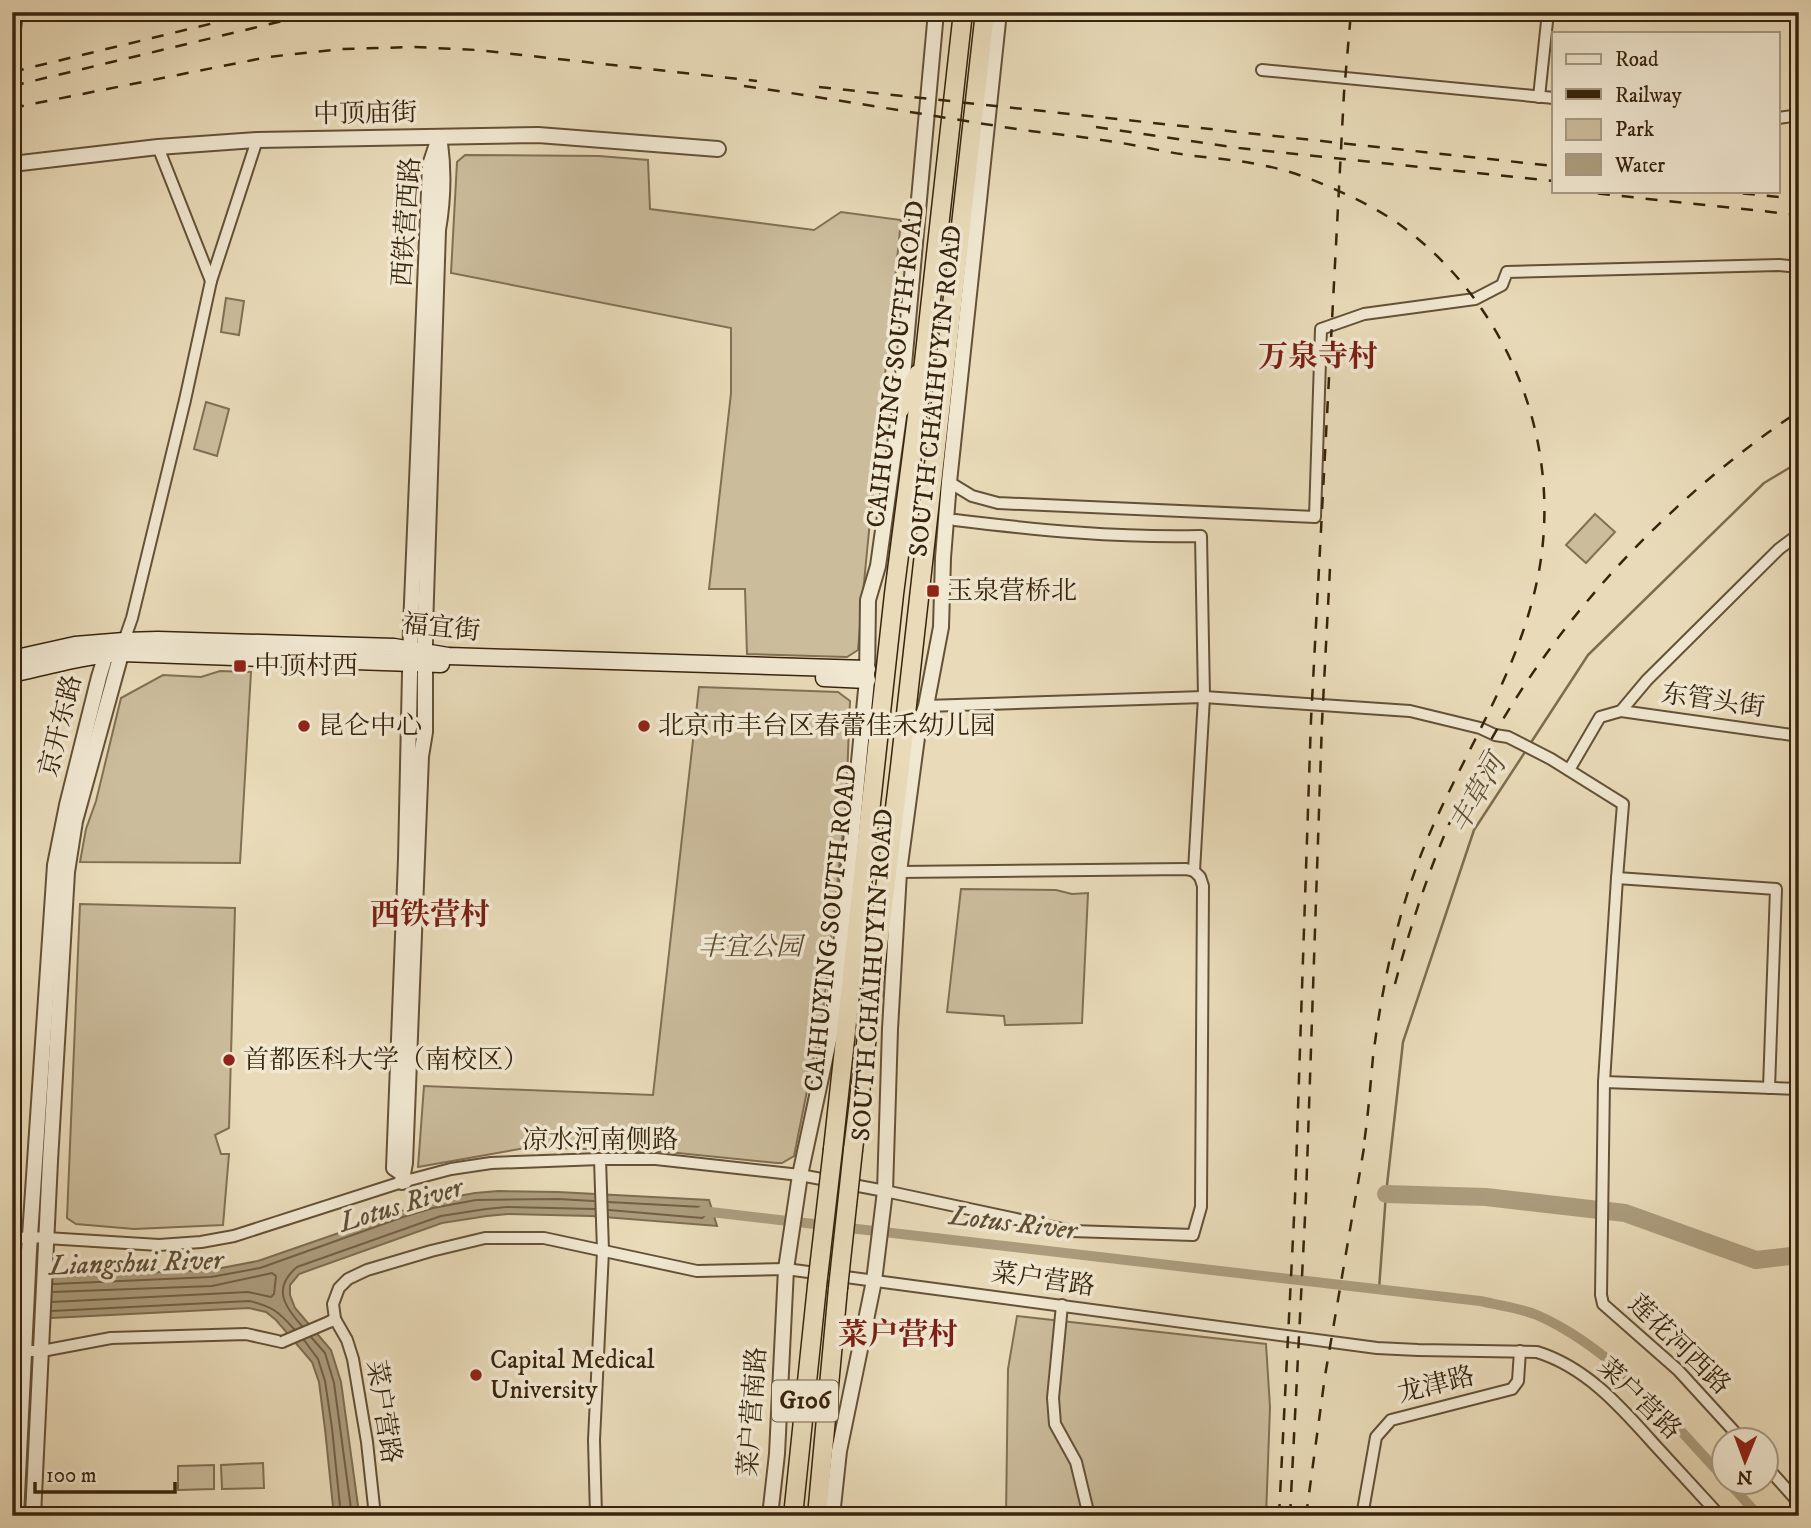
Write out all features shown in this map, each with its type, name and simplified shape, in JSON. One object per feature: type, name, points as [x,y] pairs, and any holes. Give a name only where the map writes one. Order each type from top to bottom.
[{"type":"highway","name":"CAIHUYING SOUTH ROAD","points":[[793,1516],[894,594],[924,362],[963,12]]},
{"type":"highway","name":"CAIHUYING SOUTH ROAD","points":[[817,1516],[853,1150],[900,767],[985,12]]},
{"type":"highway","points":[[900,409],[924,362]]},
{"type":"highway","points":[[900,767],[918,730]]},
{"type":"main road","name":"福宜街","points":[[12,674],[166,640],[401,648],[418,657],[867,674]]},
{"type":"main road","name":"福宜街","points":[[12,659],[71,645],[117,649]]},
{"type":"street","points":[[12,38],[15,12]]},
{"type":"street","points":[[800,1175],[834,1017],[867,674],[868,600],[878,563],[900,409],[936,12]]},
{"type":"street","name":"SOUTH CHAIHUYIN ROAD","points":[[874,1281],[885,1191],[890,1029],[899,872],[918,730],[926,706],[941,627],[949,482],[999,12]]},
{"type":"street","points":[[1539,97],[1548,12]]},
{"type":"street","points":[[1262,70],[1552,98]]},
{"type":"street","points":[[1780,118],[1799,115]]},
{"type":"street","name":"中顶庙街","points":[[12,164],[159,147],[257,140],[538,135],[719,149]]},
{"type":"street","name":"西铁营西路","points":[[403,1179],[394,1168],[406,859],[438,230],[442,197],[443,164],[439,138]]},
{"type":"street","points":[[211,281],[257,140]]},
{"type":"street","points":[[159,147],[211,281]]},
{"type":"street","points":[[949,482],[972,496],[998,503],[1315,517],[1321,329],[1364,314],[1475,299],[1502,285],[1507,272],[1779,265],[1799,267]]},
{"type":"street","name":"京开东路","points":[[16,1516],[18,1351],[25,1333],[55,865],[66,805],[117,649],[132,618],[211,281]]},
{"type":"street","points":[[899,872],[1194,871],[1204,696],[1200,513]]},
{"type":"street","points":[[955,520],[1070,533],[1201,536]]},
{"type":"street","points":[[926,706],[1204,696],[1410,711],[1508,737],[1569,770],[1600,717],[1621,711],[1647,680],[1779,548],[1799,534]]},
{"type":"street","name":"京开东路","points":[[33,1516],[67,872],[75,821],[117,649]]},
{"type":"street","name":"东管头街","points":[[1621,711],[1799,736]]},
{"type":"street","name":"莲花河西路","points":[[1569,770],[1623,804],[1604,1083],[1601,1233],[1603,1304],[1678,1370],[1729,1426]]},
{"type":"street","name":"凉水河南侧路","points":[[12,1239],[29,1244],[159,1245],[201,1242],[234,1236],[403,1179],[491,1163],[600,1158],[656,1160],[800,1175],[1072,1231],[1193,1235],[1201,1207],[1203,886],[1194,871]]},
{"type":"street","points":[[1617,878],[1776,889],[1769,1088]]},
{"type":"street","points":[[1604,1083],[1799,1089]]},
{"type":"street","points":[[596,1516],[594,1440],[603,1251],[600,1158]]},
{"type":"street","name":"菜户营南路","points":[[770,1516],[777,1454],[786,1269],[800,1175]]},
{"type":"street","name":"菜户营路","points":[[375,1516],[353,1359],[347,1339],[332,1320],[333,1304],[339,1287],[348,1279],[367,1270],[485,1238],[544,1238],[697,1271],[786,1269],[1377,1348],[1537,1352],[1571,1368],[1614,1400],[1720,1516]]},
{"type":"street","points":[[832,1516],[839,1451],[874,1281]]},
{"type":"street","points":[[1062,1306],[1053,1398],[1055,1424],[1076,1462],[1089,1516]]},
{"type":"street","points":[[18,1351],[42,1351],[111,1338],[246,1334],[282,1342],[332,1320]]},
{"type":"street","name":"龙津路","points":[[1363,1516],[1376,1437],[1391,1420],[1512,1389],[1518,1381],[1520,1351]]},
{"type":"street","points":[[1780,1482],[1799,1503]]},
{"type":"green space","points":[[465,155],[599,156],[648,160],[650,209],[814,230],[841,212],[901,220],[858,650],[847,657],[747,654],[745,589],[709,589],[731,393],[731,328],[451,273],[457,162]]},
{"type":"green space","points":[[226,298],[244,301],[239,335],[221,332]]},
{"type":"green space","points":[[206,402],[229,409],[217,456],[194,449]]},
{"type":"green space","points":[[1595,514],[1615,532],[1586,563],[1566,545]]},
{"type":"green space","points":[[220,671],[251,672],[240,863],[80,862],[86,829],[96,801],[121,698],[163,675],[201,677]]},
{"type":"green space","name":"丰宜公园","points":[[699,687],[838,692],[850,701],[846,805],[823,1011],[794,1156],[777,1163],[668,1152],[531,1147],[418,1167],[424,1086],[653,1095]]},
{"type":"green space","points":[[961,889],[1088,893],[1082,1023],[1005,1025],[1004,1016],[947,1012]]},
{"type":"green space","points":[[80,904],[235,908],[229,1128],[215,1135],[221,1154],[229,1154],[223,1225],[134,1229],[76,1224],[67,1218]]},
{"type":"green space","points":[[1017,1316],[1266,1344],[1270,1407],[1266,1516],[1006,1516],[1008,1369]]},
{"type":"green space","points":[[263,1463],[264,1488],[222,1489],[221,1465]]},
{"type":"green space","points":[[214,1465],[214,1489],[178,1490],[178,1466]]},
{"type":"water","points":[[498,1191],[709,1200],[717,1226],[591,1216],[487,1216],[442,1223],[299,1274],[290,1285],[290,1295],[295,1308],[331,1350],[341,1382],[361,1516],[334,1516],[319,1382],[312,1362],[266,1312],[249,1308],[12,1320],[12,1278],[211,1270],[258,1261],[431,1201]]},
{"type":"waterway","name":"丰草河","points":[[1530,744],[1588,655],[1764,483],[1799,462]]},
{"type":"waterway","name":"丰草河","points":[[1379,1289],[1386,1194],[1403,1042],[1474,830],[1527,749]]},
{"type":"waterway","points":[[1386,1194],[1486,1197],[1625,1213],[1756,1260],[1799,1255]]},
{"type":"waterway","name":"Lotus River","points":[[702,1211],[1480,1301],[1523,1310],[1565,1329],[1591,1346],[1661,1409],[1710,1463]]},
{"type":"waterway","name":"Lotus River","points":[[1741,1496],[1759,1516]]},
{"type":"railway","points":[[12,72],[259,12]]},
{"type":"railway","points":[[12,86],[320,12]]},
{"type":"railway","points":[[1279,1516],[1295,1198],[1311,720],[1344,93],[1351,12]]},
{"type":"railway","points":[[12,108],[268,57],[341,49],[415,47],[477,50],[757,81]]},
{"type":"railway","points":[[744,86],[1249,163],[1301,176],[1354,198],[1381,213],[1399,224],[1440,258],[1474,298],[1502,343],[1523,390],[1537,441],[1544,493],[1543,545],[1533,598],[1509,667],[1430,834],[1401,914],[1380,1009],[1363,1150]]},
{"type":"railway","points":[[819,87],[1552,166]]},
{"type":"railway","points":[[1096,127],[1239,148],[1552,181]]},
{"type":"railway","points":[[1583,192],[1799,215]]},
{"type":"railway","points":[[1729,192],[1799,199]]},
{"type":"railway","points":[[1395,984],[1410,930],[1448,826],[1472,775],[1535,669],[1572,619],[1612,572],[1655,528],[1701,486],[1799,411]]},
{"type":"railway","points":[[1290,1516],[1306,1197],[1322,722],[1330,568]]},
{"type":"railway","points":[[1306,1516],[1325,1376],[1365,1142]]},
{"type":"place","name":"玉泉营桥北","points":[[933,591]]},
{"type":"place","name":"中顶村西","points":[[240,666]]},
{"type":"place","name":"昆仑中心","points":[[304,726]]},
{"type":"place","name":"北京市丰台区春蕾佳禾幼儿园","points":[[644,726]]},
{"type":"place","name":"首都医科大学（南校区）","points":[[229,1060]]},
{"type":"place","name":"Capital Medical University","points":[[476,1375]]},
{"type":"district","name":"万泉寺村","points":[[1318,357]]},
{"type":"district","name":"西铁营村","points":[[430,915]]},
{"type":"district","name":"菜户营村","points":[[898,1335]]},
{"type":"water label","name":"Liangshui River","points":[[136,1263]]}]
